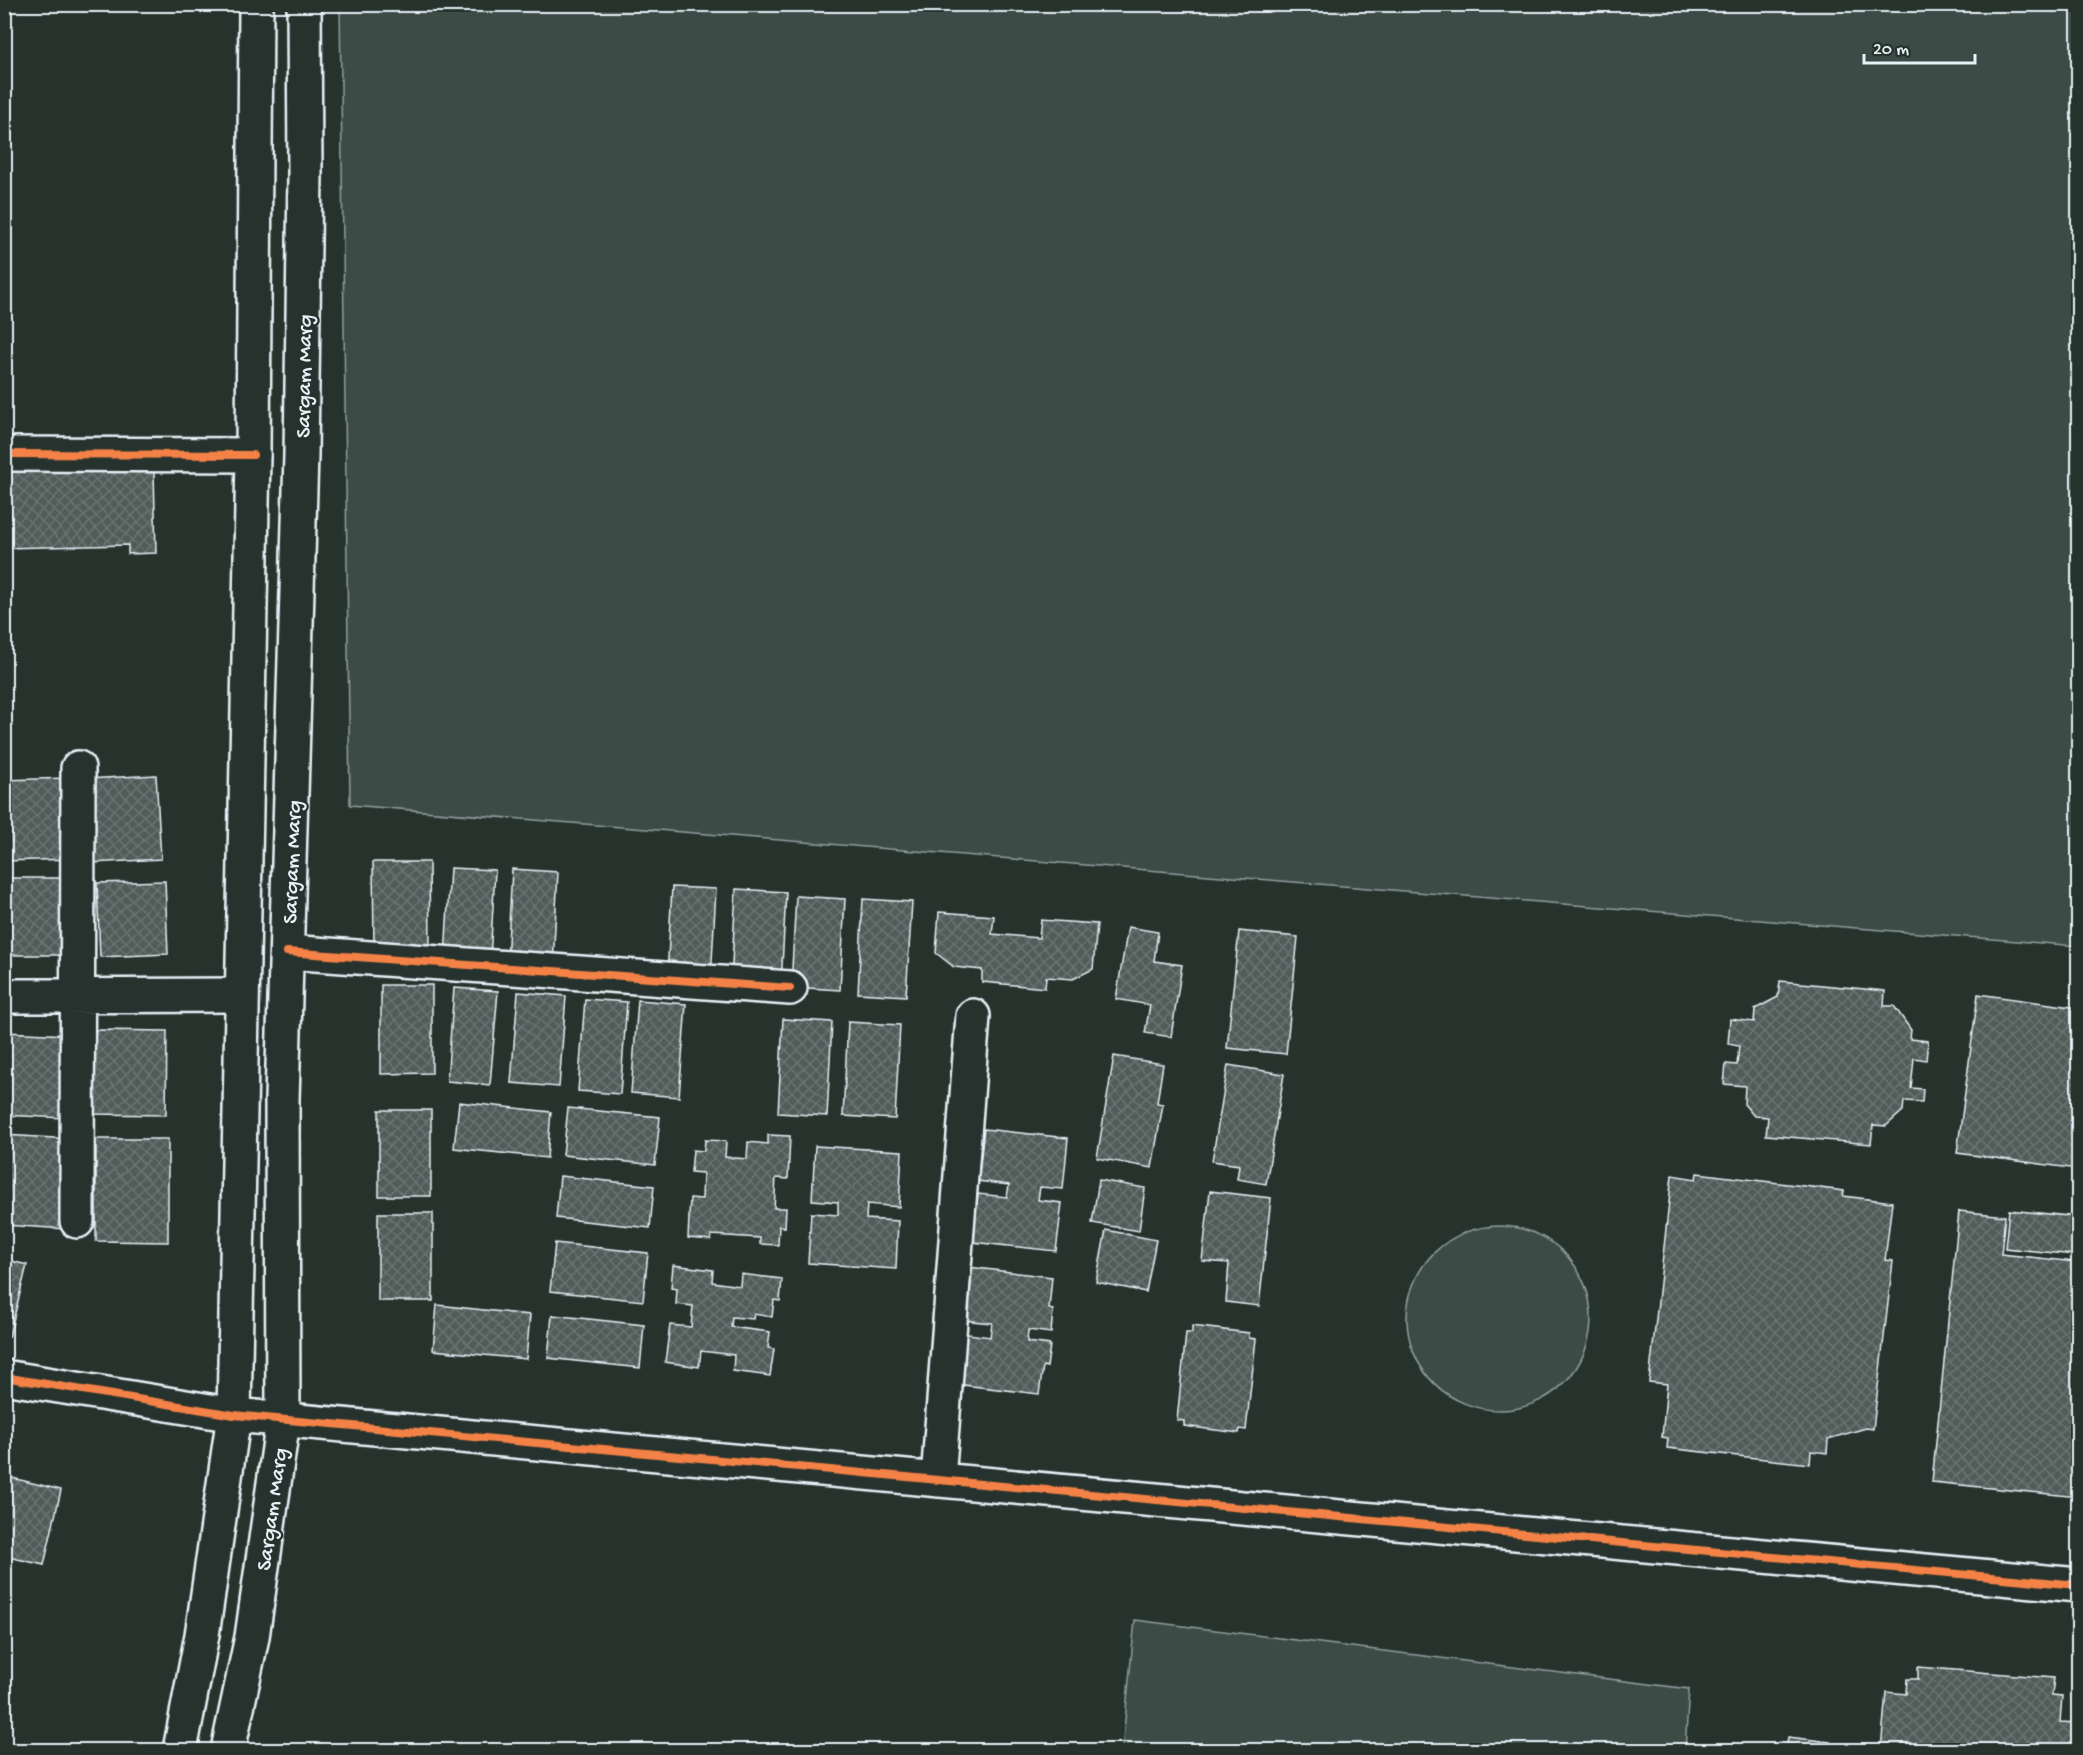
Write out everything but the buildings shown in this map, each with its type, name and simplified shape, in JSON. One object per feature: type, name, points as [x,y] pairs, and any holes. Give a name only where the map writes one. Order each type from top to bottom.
[{"type":"street","name":"Sargam Marg","points":[[180,1750],[202,1635],[234,1415],[253,455],[256,4]]},
{"type":"street","name":"Sargam Marg","points":[[228,1750],[252,1637],[283,1420],[282,1100],[301,455],[305,174],[304,4]]},
{"type":"street","points":[[4,454],[253,455]]},
{"type":"street","points":[[77,1221],[78,768]]},
{"type":"street","points":[[287,952],[790,988]]},
{"type":"street","points":[[4,996],[241,995]]},
{"type":"street","points":[[938,1480],[973,1016]]},
{"type":"street","points":[[4,1377],[234,1415],[283,1420],[2079,1585]]},
{"type":"shaded area","points":[[340,5],[2078,5],[2078,946],[350,805]]},
{"type":"shaded area","points":[[1499,1226],[1534,1233],[1564,1253],[1584,1283],[1591,1318],[1584,1353],[1564,1383],[1534,1403],[1499,1410],[1464,1403],[1434,1383],[1414,1353],[1407,1318],[1414,1283],[1434,1253],[1464,1233]]},
{"type":"shaded area","points":[[1135,1620],[1689,1689],[1685,1750],[1122,1750]]},
{"type":"cycle path","points":[[4,454],[253,455]]},
{"type":"cycle path","points":[[287,952],[790,988]]},
{"type":"cycle path","points":[[4,1377],[234,1415],[2078,1585]]}]
